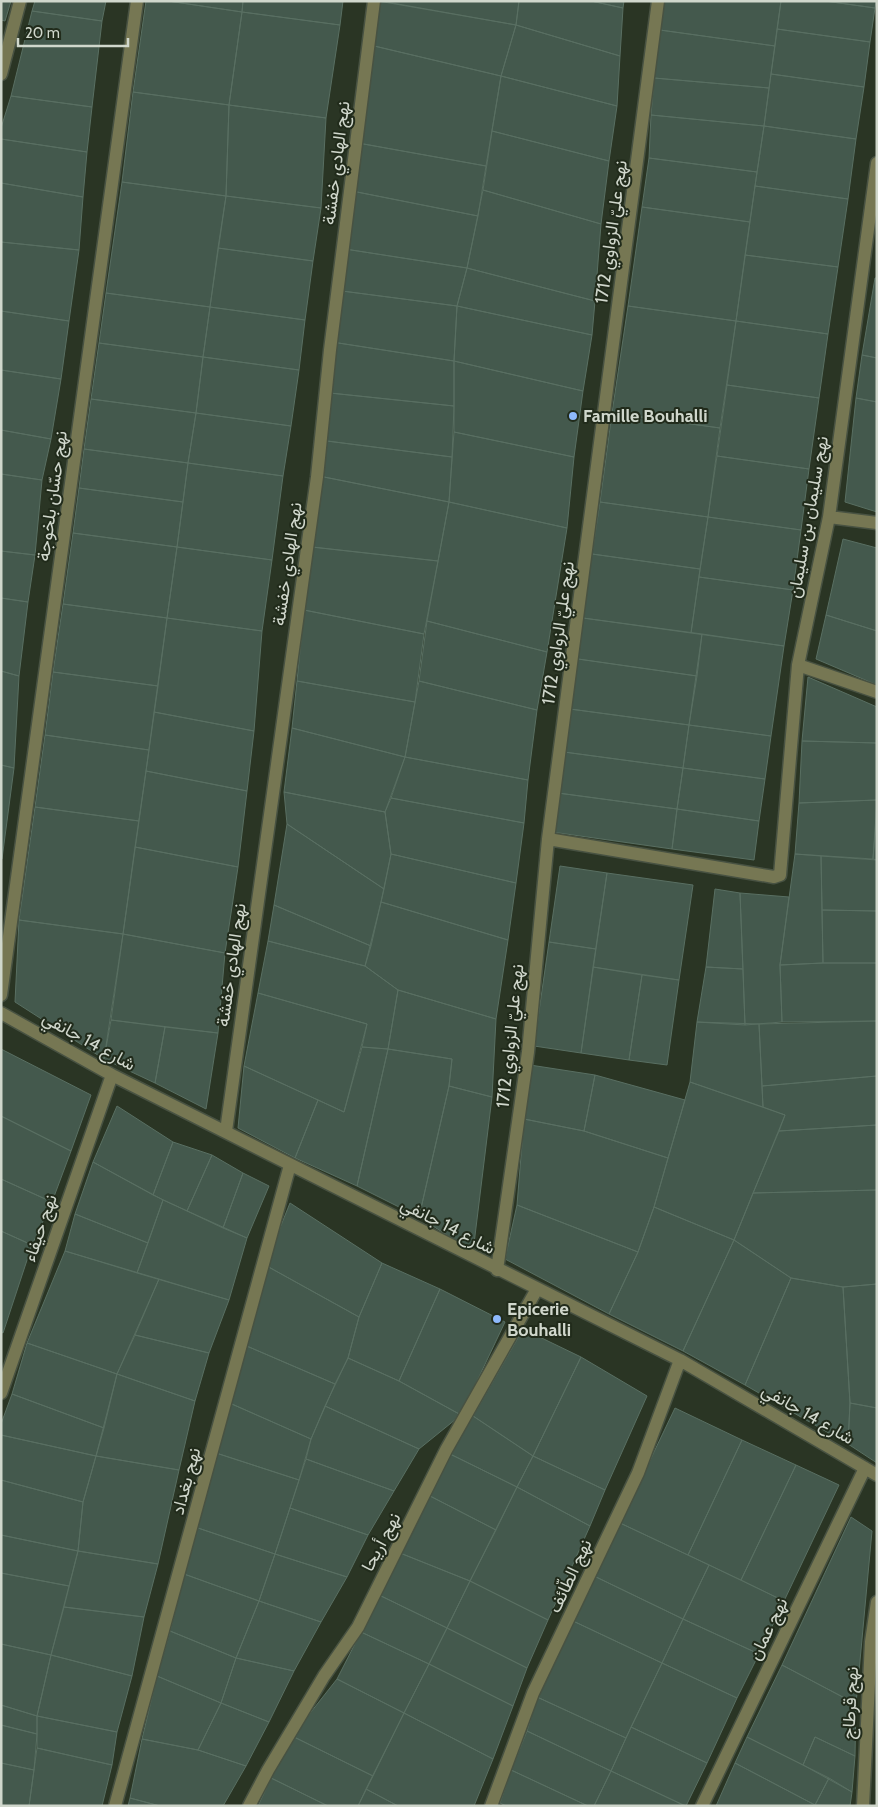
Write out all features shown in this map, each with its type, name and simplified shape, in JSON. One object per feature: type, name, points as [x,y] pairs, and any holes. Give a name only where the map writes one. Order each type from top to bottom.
[{"type":"street","points":[[1,74],[20,1]]},
{"type":"street","name":"نهج حسّان بلخوجة","points":[[1,995],[137,1]]},
{"type":"street","name":"نهج الهادي خفشة","points":[[226,1131],[317,477],[330,350],[374,1]]},
{"type":"street","name":"نهج عليّ الزواوي 1712","points":[[497,1270],[528,1052],[548,839],[658,1]]},
{"type":"street","name":"نهج سليمان بن سليمان","points":[[548,839],[712,868],[778,877],[780,875],[798,665],[829,517],[877,163]]},
{"type":"street","points":[[829,517],[877,523]]},
{"type":"street","points":[[798,665],[877,692]]},
{"type":"street","name":"شارع 14 جانفي","points":[[1,1013],[112,1075],[226,1131],[497,1270],[680,1360],[877,1475]]},
{"type":"street","name":"نهج حيفاء","points":[[1,1393],[112,1075]]},
{"type":"street","name":"نهج بغداد","points":[[115,1806],[290,1165]]},
{"type":"street","name":"نهج أريحا","points":[[250,1806],[268,1770],[324,1676],[358,1627],[446,1450],[537,1289]]},
{"type":"street","name":"نهج الطّائف","points":[[491,1806],[533,1693],[638,1473],[680,1360]]},
{"type":"street","name":"نهج عمان","points":[[702,1806],[865,1468]]},
{"type":"street","name":"نهج قرطاج","points":[[863,1806],[870,1642],[877,1602]]},
{"type":"building","points":[[1,1],[11,1],[5,21],[1,20]]},
{"type":"building","points":[[35,1],[106,1],[102,21],[32,11]]},
{"type":"building","points":[[146,1],[168,1],[242,12],[229,105],[133,92]]},
{"type":"building","points":[[168,1],[243,1],[242,12]]},
{"type":"building","points":[[243,1],[343,1],[340,25],[242,12]]},
{"type":"building","points":[[378,1],[516,25],[501,76],[370,45]]},
{"type":"building","points":[[381,1],[519,1],[516,25]]},
{"type":"building","points":[[519,1],[591,1],[623,8],[620,56],[516,25]]},
{"type":"building","points":[[591,1],[624,1],[623,8]]},
{"type":"building","points":[[662,1],[781,1],[775,46],[660,30]]},
{"type":"building","points":[[781,1],[825,1],[875,8],[870,42],[777,29]]},
{"type":"building","points":[[825,1],[876,1],[875,8]]},
{"type":"building","points":[[32,11],[102,21],[92,107],[11,96]]},
{"type":"building","points":[[242,12],[340,25],[326,118],[229,105]]},
{"type":"building","points":[[516,25],[620,56],[617,106],[501,76]]},
{"type":"building","points":[[777,29],[870,42],[864,87],[771,74]]},
{"type":"building","points":[[660,30],[775,46],[769,88],[654,78]]},
{"type":"building","points":[[370,45],[501,76],[486,166],[358,143]]},
{"type":"building","points":[[771,74],[864,87],[856,139],[764,126]]},
{"type":"building","points":[[501,76],[617,106],[609,161],[492,131]]},
{"type":"building","points":[[654,78],[769,88],[764,126],[651,115]]},
{"type":"building","points":[[133,92],[229,105],[226,196],[122,182]]},
{"type":"building","points":[[11,96],[92,107],[87,152],[1,139],[1,128]]},
{"type":"building","points":[[229,105],[326,118],[321,208],[226,196]]},
{"type":"building","points":[[651,115],[764,126],[757,172],[649,158]]},
{"type":"building","points":[[764,126],[856,139],[848,199],[755,186]]},
{"type":"building","points":[[492,131],[609,161],[601,224],[483,190]]},
{"type":"building","points":[[1,139],[87,152],[83,197],[1,183]]},
{"type":"building","points":[[358,143],[486,166],[478,216],[352,191]]},
{"type":"building","points":[[649,158],[757,172],[750,222],[642,207]]},
{"type":"building","points":[[122,182],[226,196],[210,307],[106,293]]},
{"type":"building","points":[[1,183],[83,197],[79,250],[1,242]]},
{"type":"building","points":[[755,186],[848,199],[838,267],[745,255]]},
{"type":"building","points":[[483,190],[601,224],[595,301],[467,268]]},
{"type":"building","points":[[352,191],[478,216],[467,268],[345,249]]},
{"type":"building","points":[[226,196],[321,208],[313,261],[218,248]]},
{"type":"building","points":[[642,207],[750,222],[736,321],[628,306]]},
{"type":"building","points":[[1,242],[79,250],[69,321],[1,311]]},
{"type":"building","points":[[218,248],[313,261],[305,320],[210,307]]},
{"type":"building","points":[[345,249],[467,268],[457,306],[342,291]]},
{"type":"building","points":[[745,255],[838,267],[828,334],[736,321]]},
{"type":"building","points":[[467,268],[595,301],[592,335],[457,306]]},
{"type":"building","points":[[875,278],[877,278],[877,358],[862,355]]},
{"type":"building","points":[[342,291],[457,306],[454,361],[332,342]]},
{"type":"building","points":[[106,293],[210,307],[203,357],[99,343]]},
{"type":"building","points":[[457,306],[592,335],[583,391],[454,361]]},
{"type":"building","points":[[628,306],[736,321],[720,428],[612,413]]},
{"type":"building","points":[[210,307],[305,320],[299,370],[203,357]]},
{"type":"building","points":[[1,311],[69,321],[61,379],[1,370]]},
{"type":"building","points":[[736,321],[828,334],[819,398],[727,385]]},
{"type":"building","points":[[332,342],[454,361],[454,406],[330,393]]},
{"type":"building","points":[[99,343],[203,357],[196,413],[91,399]]},
{"type":"building","points":[[862,355],[877,358],[877,402],[856,398]]},
{"type":"building","points":[[203,357],[299,370],[291,426],[196,413]]},
{"type":"building","points":[[454,361],[583,391],[574,457],[454,432]]},
{"type":"building","points":[[1,370],[61,379],[51,439],[1,430]]},
{"type":"building","points":[[727,385],[819,398],[809,469],[717,456]]},
{"type":"building","points":[[330,393],[454,406],[452,457],[327,441]]},
{"type":"building","points":[[856,398],[877,402],[877,512],[845,502]]},
{"type":"building","points":[[91,399],[196,413],[188,463],[84,449]]},
{"type":"building","points":[[196,413],[291,426],[283,476],[188,463]]},
{"type":"building","points":[[612,413],[720,428],[708,517],[600,502]]},
{"type":"building","points":[[1,430],[51,439],[42,480],[1,474]]},
{"type":"building","points":[[454,432],[574,457],[567,528],[449,502]]},
{"type":"building","points":[[327,441],[452,457],[449,502],[319,476]]},
{"type":"building","points":[[84,449],[188,463],[183,502],[79,488]]},
{"type":"building","points":[[717,456],[809,469],[801,530],[708,517]]},
{"type":"building","points":[[188,463],[283,476],[272,560],[177,547]]},
{"type":"building","points":[[1,474],[42,480],[35,555],[1,551]]},
{"type":"building","points":[[319,476],[449,502],[438,561],[312,547]]},
{"type":"building","points":[[79,488],[183,502],[177,547],[73,533]]},
{"type":"building","points":[[449,502],[567,528],[547,652],[427,621]]},
{"type":"building","points":[[600,502],[708,517],[700,569],[592,554]]},
{"type":"building","points":[[708,517],[801,530],[793,590],[699,577]]},
{"type":"building","points":[[73,533],[177,547],[167,618],[63,604]]},
{"type":"building","points":[[843,539],[877,548],[877,631],[826,615]]},
{"type":"building","points":[[177,547],[272,560],[262,631],[167,618]]},
{"type":"building","points":[[312,547],[438,561],[424,634],[304,610]]},
{"type":"building","points":[[1,551],[35,555],[28,602],[1,598]]},
{"type":"building","points":[[592,554],[700,569],[691,633],[583,618]]},
{"type":"building","points":[[699,577],[793,590],[784,646],[691,633]]},
{"type":"building","points":[[1,598],[28,602],[19,676],[1,671]]},
{"type":"building","points":[[63,604],[167,618],[158,686],[53,672]]},
{"type":"building","points":[[304,610],[424,634],[415,702],[297,681]]},
{"type":"building","points":[[826,615],[877,631],[877,685],[816,659]]},
{"type":"building","points":[[167,618],[262,631],[254,731],[154,712]]},
{"type":"building","points":[[583,618],[702,634],[697,676],[578,659]]},
{"type":"building","points":[[427,621],[547,652],[537,710],[419,681]]},
{"type":"building","points":[[702,634],[784,646],[771,736],[689,725]]},
{"type":"building","points":[[578,659],[697,676],[689,725],[570,709]]},
{"type":"building","points":[[1,671],[19,676],[14,768],[1,765]]},
{"type":"building","points":[[53,672],[158,686],[149,750],[45,735]]},
{"type":"building","points":[[808,677],[877,707],[877,743],[802,741]]},
{"type":"building","points":[[297,681],[415,702],[405,757],[292,728]]},
{"type":"building","points":[[419,681],[537,710],[528,780],[405,757]]},
{"type":"building","points":[[570,709],[689,725],[683,768],[564,752]]},
{"type":"building","points":[[154,712],[254,731],[247,791],[146,771]]},
{"type":"building","points":[[689,725],[771,736],[765,779],[683,768]]},
{"type":"building","points":[[292,728],[405,757],[385,812],[284,792]]},
{"type":"building","points":[[45,735],[149,750],[139,821],[35,807]]},
{"type":"building","points":[[802,741],[877,743],[877,800],[799,803]]},
{"type":"building","points":[[564,752],[683,768],[677,809],[558,793]]},
{"type":"building","points":[[405,757],[528,780],[524,823],[391,798]]},
{"type":"building","points":[[1,765],[14,768],[2,859],[1,859]]},
{"type":"building","points":[[683,768],[765,779],[759,821],[677,809]]},
{"type":"building","points":[[146,771],[247,791],[238,867],[135,847]]},
{"type":"building","points":[[284,792],[385,812],[391,854],[384,889],[287,824]]},
{"type":"building","points":[[558,793],[677,809],[672,849],[552,832]]},
{"type":"building","points":[[391,798],[524,823],[516,883],[391,854],[385,812]]},
{"type":"building","points":[[877,800],[873,859],[795,854],[799,803]]},
{"type":"building","points":[[35,807],[139,821],[123,934],[19,920]]},
{"type":"building","points":[[677,809],[759,821],[754,860],[672,849]]},
{"type":"building","points":[[877,809],[877,860],[873,859]]},
{"type":"building","points":[[287,824],[384,889],[371,946],[274,905]]},
{"type":"building","points":[[135,847],[238,867],[225,953],[123,934]]},
{"type":"building","points":[[391,854],[516,883],[508,940],[381,902]]},
{"type":"building","points":[[795,854],[821,856],[823,963],[780,965]]},
{"type":"building","points":[[821,856],[877,860],[877,911],[822,910]]},
{"type":"building","points":[[560,866],[607,873],[596,949],[549,942]]},
{"type":"building","points":[[607,873],[693,885],[679,980],[593,967]]},
{"type":"building","points":[[715,889],[740,893],[743,969],[706,967]]},
{"type":"building","points":[[740,893],[789,897],[780,965],[782,1022],[745,1025]]},
{"type":"building","points":[[381,902],[508,940],[496,1019],[398,990],[365,966]]},
{"type":"building","points":[[274,905],[371,946],[365,966],[268,941]]},
{"type":"building","points":[[822,910],[877,911],[877,963],[823,963]]},
{"type":"building","points":[[19,920],[123,934],[104,1059],[15,1002]]},
{"type":"building","points":[[123,934],[225,953],[218,1033],[111,1020]]},
{"type":"building","points":[[268,941],[365,966],[398,990],[388,1049],[362,1047],[367,1024],[258,993]]},
{"type":"building","points":[[549,942],[596,949],[581,1053],[534,1046]]},
{"type":"building","points":[[877,963],[877,1021],[782,1022],[780,965]]},
{"type":"building","points":[[593,967],[642,975],[629,1060],[581,1053]]},
{"type":"building","points":[[706,967],[743,969],[745,1025],[697,1022]]},
{"type":"building","points":[[642,975],[679,980],[667,1065],[629,1060]]},
{"type":"building","points":[[398,990],[496,1019],[492,1097],[449,1086],[452,1059],[388,1049]]},
{"type":"building","points":[[258,993],[367,1024],[344,1112],[244,1066]]},
{"type":"building","points":[[111,1020],[165,1027],[155,1083],[104,1059]]},
{"type":"building","points":[[877,1021],[877,1076],[762,1086],[759,1024]]},
{"type":"building","points":[[697,1022],[759,1024],[763,1107],[690,1082]]},
{"type":"building","points":[[165,1027],[218,1033],[206,1109],[155,1083]]},
{"type":"building","points":[[362,1047],[388,1049],[357,1186],[295,1158],[318,1100],[344,1112]]},
{"type":"building","points":[[1,1049],[91,1095],[71,1151],[1,1116]]},
{"type":"building","points":[[388,1049],[452,1059],[449,1086],[419,1217],[357,1186]]},
{"type":"building","points":[[530,1065],[595,1075],[584,1131],[524,1119]]},
{"type":"building","points":[[244,1066],[318,1100],[295,1158],[238,1128]]},
{"type":"building","points":[[595,1075],[685,1100],[668,1158],[584,1131]]},
{"type":"building","points":[[877,1076],[877,1125],[779,1131],[785,1115],[763,1107],[762,1086]]},
{"type":"building","points":[[690,1082],[785,1115],[734,1240],[654,1207]]},
{"type":"building","points":[[449,1086],[492,1097],[473,1252],[419,1217]]},
{"type":"building","points":[[117,1106],[173,1142],[153,1195],[93,1162]]},
{"type":"building","points":[[1,1116],[71,1151],[52,1202],[1,1179]]},
{"type":"building","points":[[524,1119],[584,1131],[668,1158],[654,1207],[638,1252],[517,1205]]},
{"type":"building","points":[[877,1125],[877,1190],[753,1193],[779,1131]]},
{"type":"building","points":[[173,1142],[212,1155],[187,1211],[153,1195]]},
{"type":"building","points":[[212,1155],[243,1173],[223,1228],[187,1211]]},
{"type":"building","points":[[93,1162],[163,1200],[148,1243],[75,1214]]},
{"type":"building","points":[[243,1173],[269,1186],[247,1238],[223,1228]]},
{"type":"building","points":[[1,1179],[52,1202],[32,1245],[1,1231]]},
{"type":"building","points":[[877,1190],[877,1284],[843,1287],[791,1278],[734,1240],[753,1193]]},
{"type":"building","points":[[163,1200],[247,1238],[229,1300],[137,1273]]},
{"type":"building","points":[[290,1203],[382,1263],[359,1317],[265,1265]]},
{"type":"building","points":[[517,1205],[638,1252],[609,1314],[505,1259]]},
{"type":"building","points":[[654,1207],[734,1240],[683,1351],[609,1314],[638,1252]]},
{"type":"building","points":[[75,1214],[148,1243],[137,1273],[65,1251]]},
{"type":"building","points":[[1,1231],[32,1245],[3,1333],[1,1332]]},
{"type":"building","points":[[734,1240],[791,1278],[745,1385],[683,1351]]},
{"type":"building","points":[[65,1251],[159,1279],[117,1374],[27,1343]]},
{"type":"building","points":[[382,1263],[440,1289],[399,1381],[348,1358],[359,1317]]},
{"type":"building","points":[[265,1265],[359,1317],[348,1358],[335,1384],[242,1344]]},
{"type":"building","points":[[791,1278],[843,1287],[850,1403],[848,1444],[745,1385]]},
{"type":"building","points":[[159,1279],[229,1300],[209,1353],[135,1335]]},
{"type":"building","points":[[877,1284],[877,1408],[850,1403],[843,1287]]},
{"type":"building","points":[[440,1289],[505,1322],[461,1415],[399,1381]]},
{"type":"building","points":[[523,1329],[581,1357],[533,1456],[473,1416]]},
{"type":"building","points":[[135,1335],[209,1353],[195,1401],[117,1374]]},
{"type":"building","points":[[27,1343],[117,1374],[104,1428],[12,1394]]},
{"type":"building","points":[[242,1344],[335,1384],[311,1439],[225,1401]]},
{"type":"building","points":[[581,1357],[647,1396],[605,1490],[533,1456]]},
{"type":"building","points":[[348,1358],[399,1381],[461,1415],[419,1449],[325,1406]]},
{"type":"building","points":[[117,1374],[195,1401],[179,1470],[96,1456]]},
{"type":"building","points":[[12,1394],[104,1428],[96,1456],[1,1435],[1,1424]]},
{"type":"building","points":[[225,1401],[311,1439],[299,1480],[213,1452]]},
{"type":"building","points":[[850,1403],[877,1408],[877,1463],[848,1444]]},
{"type":"building","points":[[325,1406],[419,1449],[394,1491],[306,1459],[311,1439]]},
{"type":"building","points":[[675,1408],[742,1440],[688,1555],[620,1523]]},
{"type":"building","points":[[473,1416],[533,1456],[517,1487],[450,1454]]},
{"type":"building","points":[[1,1435],[96,1456],[83,1502],[1,1480]]},
{"type":"building","points":[[742,1440],[796,1465],[741,1580],[688,1555]]},
{"type":"building","points":[[213,1452],[299,1480],[275,1554],[195,1527]]},
{"type":"building","points":[[450,1454],[517,1487],[496,1530],[430,1496]]},
{"type":"building","points":[[96,1456],[179,1470],[158,1564],[78,1551],[83,1502]]},
{"type":"building","points":[[533,1456],[605,1490],[590,1526],[517,1487]]},
{"type":"building","points":[[306,1459],[394,1491],[368,1535],[290,1508]]},
{"type":"building","points":[[796,1465],[839,1485],[784,1601],[741,1580]]},
{"type":"building","points":[[1,1480],[83,1502],[78,1551],[1,1535]]},
{"type":"building","points":[[517,1487],[590,1526],[548,1620],[470,1581]]},
{"type":"building","points":[[430,1496],[496,1530],[470,1581],[400,1553]]},
{"type":"building","points":[[290,1508],[368,1535],[347,1577],[275,1554]]},
{"type":"building","points":[[851,1517],[872,1531],[856,1704],[782,1665]]},
{"type":"building","points":[[620,1523],[709,1565],[683,1619],[594,1576]]},
{"type":"building","points":[[195,1527],[275,1554],[259,1601],[184,1574]]},
{"type":"building","points":[[1,1535],[78,1551],[69,1586],[1,1573]]},
{"type":"building","points":[[78,1551],[158,1564],[144,1617],[64,1607]]},
{"type":"building","points":[[400,1553],[470,1581],[447,1628],[379,1595]]},
{"type":"building","points":[[275,1554],[347,1577],[321,1622],[259,1601]]},
{"type":"building","points":[[709,1565],[784,1601],[759,1654],[683,1619]]},
{"type":"building","points":[[1,1573],[69,1586],[51,1655],[1,1644]]},
{"type":"building","points":[[184,1574],[259,1601],[236,1658],[170,1631]]},
{"type":"building","points":[[594,1576],[683,1619],[662,1663],[573,1621]]},
{"type":"building","points":[[470,1581],[548,1620],[527,1668],[447,1628]]},
{"type":"building","points":[[379,1595],[447,1628],[429,1664],[361,1632]]},
{"type":"building","points":[[259,1601],[321,1622],[294,1671],[236,1658]]},
{"type":"building","points":[[64,1607],[144,1617],[132,1676],[51,1655]]},
{"type":"building","points":[[683,1619],[759,1654],[737,1698],[662,1663]]},
{"type":"building","points":[[573,1621],[662,1663],[626,1738],[537,1697]]},
{"type":"building","points":[[447,1628],[527,1668],[513,1706],[429,1664]]},
{"type":"building","points":[[170,1631],[236,1658],[221,1703],[157,1676]]},
{"type":"building","points":[[361,1632],[429,1664],[404,1713],[337,1679]]},
{"type":"building","points":[[1,1644],[51,1655],[37,1716],[1,1705]]},
{"type":"building","points":[[51,1655],[132,1676],[117,1732],[37,1716]]},
{"type":"building","points":[[236,1658],[294,1671],[269,1722],[221,1703]]},
{"type":"building","points":[[662,1663],[737,1698],[707,1763],[631,1727]]},
{"type":"building","points":[[429,1664],[513,1706],[493,1759],[404,1713]]},
{"type":"building","points":[[782,1665],[856,1704],[855,1756],[815,1737],[803,1765],[747,1737]]},
{"type":"building","points":[[157,1676],[221,1703],[198,1750],[142,1739]]},
{"type":"building","points":[[337,1679],[404,1713],[373,1776],[292,1736]]},
{"type":"building","points":[[537,1697],[626,1738],[611,1771],[527,1731]]},
{"type":"building","points":[[221,1703],[269,1722],[246,1766],[198,1750]]},
{"type":"building","points":[[1,1705],[37,1716],[37,1734],[1,1725]]},
{"type":"building","points":[[404,1713],[493,1759],[474,1806],[398,1806],[366,1789]]},
{"type":"building","points":[[37,1716],[117,1732],[112,1765],[37,1748]]},
{"type":"building","points":[[1,1725],[37,1734],[34,1770],[1,1763]]},
{"type":"building","points":[[631,1727],[707,1763],[686,1806],[611,1771]]},
{"type":"building","points":[[527,1731],[611,1771],[594,1806],[588,1806],[511,1770]]},
{"type":"building","points":[[292,1736],[373,1776],[358,1806],[328,1806],[271,1778]]},
{"type":"building","points":[[747,1737],[829,1778],[815,1805],[735,1763]]},
{"type":"building","points":[[815,1737],[855,1756],[852,1792],[803,1765]]},
{"type":"building","points":[[142,1739],[198,1750],[246,1766],[223,1806],[160,1806],[130,1798]]},
{"type":"building","points":[[37,1748],[112,1765],[102,1806],[29,1806]]},
{"type":"building","points":[[1,1763],[34,1770],[29,1806],[1,1806]]},
{"type":"building","points":[[735,1763],[815,1805],[716,1806]]},
{"type":"building","points":[[511,1770],[588,1806],[506,1806],[500,1803]]},
{"type":"building","points":[[611,1771],[685,1806],[594,1806]]},
{"type":"building","points":[[271,1778],[328,1806],[258,1806]]},
{"type":"building","points":[[829,1778],[852,1792],[850,1806],[815,1805]]},
{"type":"building","points":[[366,1789],[398,1806],[358,1806]]},
{"type":"building","points":[[130,1798],[160,1806],[128,1806]]},
{"type":"place","name":"Famille Bouhalli","points":[[573,416]]},
{"type":"place","name":"Epicerie Bouhalli","points":[[497,1319]]}]
